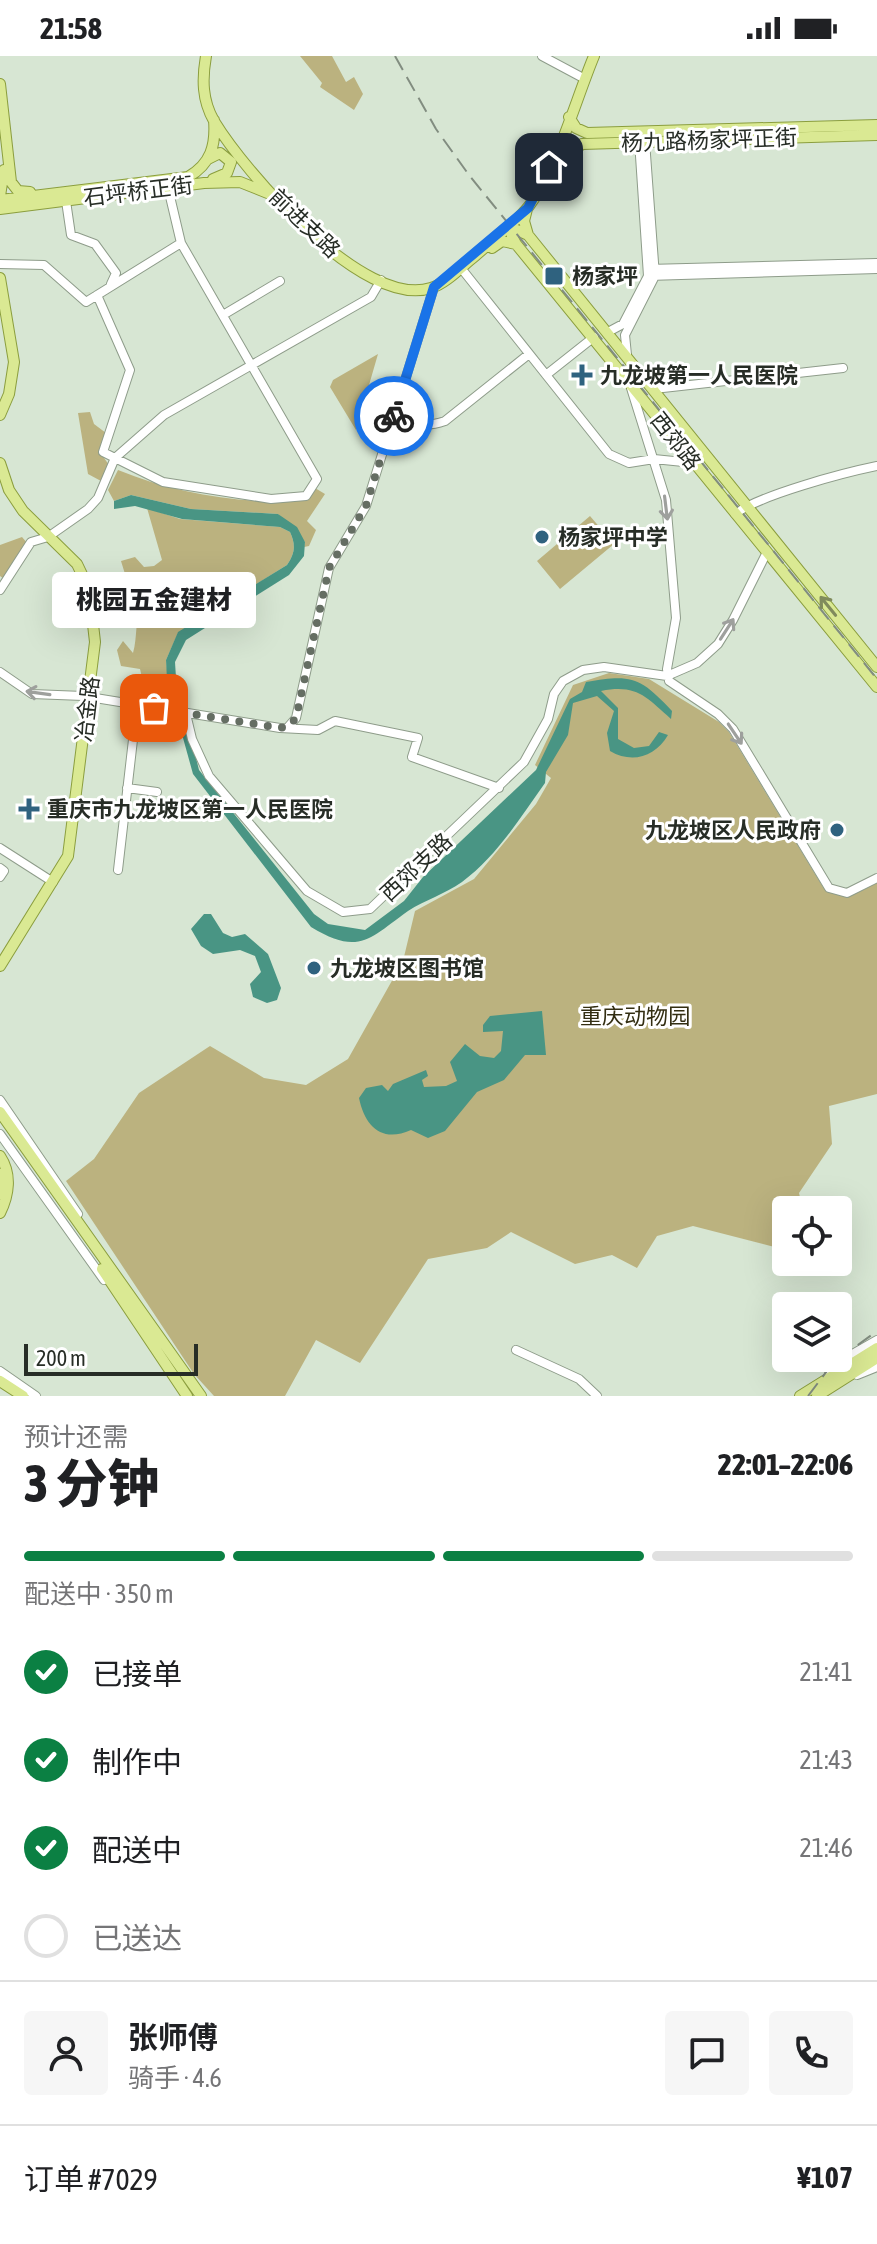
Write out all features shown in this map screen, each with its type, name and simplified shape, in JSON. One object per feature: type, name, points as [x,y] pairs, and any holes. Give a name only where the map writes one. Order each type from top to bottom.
[{"type":"main road","points":[[206,56],[203,85],[214,120]]},
{"type":"main road","points":[[528,235],[524,221],[528,208],[549,167],[594,56]]},
{"type":"main road","points":[[0,84],[8,181],[1,202]]},
{"type":"main road","points":[[569,117],[576,128],[587,133]]},
{"type":"main road","name":"石坪桥正街","points":[[1,202],[183,178],[206,162],[214,147],[214,120]]},
{"type":"main road","name":"前进支路","points":[[214,120],[274,196],[328,250],[381,280],[416,291],[434,287]]},
{"type":"main road","name":"杨九路杨家坪正街","points":[[587,133],[877,125]]},
{"type":"main road","points":[[0,128],[8,181],[20,192],[52,194]]},
{"type":"main road","points":[[549,167],[582,144],[572,139],[587,133]]},
{"type":"main road","name":"杨九路杨家坪正街","points":[[582,144],[877,135]]},
{"type":"main road","points":[[204,183],[224,175],[231,165],[228,157],[220,153],[206,162]]},
{"type":"main road","name":"石坪桥正街","points":[[1,202],[24,206],[204,183],[240,182],[274,196]]},
{"type":"main road","points":[[461,268],[528,208]]},
{"type":"main road","points":[[516,244],[512,236],[517,230],[528,235]]},
{"type":"main road","name":"西郊路","points":[[528,235],[877,667]]},
{"type":"main road","points":[[434,287],[502,241],[516,244]]},
{"type":"main road","name":"西郊路","points":[[516,244],[877,687]]},
{"type":"main road","points":[[0,278],[14,362],[9,394],[0,415]]},
{"type":"main road","points":[[0,316],[8,363],[0,397]]},
{"type":"main road","name":"冶金路","points":[[0,463],[3,489],[45,538],[77,564],[89,589],[95,642],[86,696],[73,837],[68,856],[0,955]]},
{"type":"main road","name":"冶金路","points":[[0,966],[50,881]]},
{"type":"main road","points":[[0,1112],[187,1396]]},
{"type":"main road","points":[[0,1123],[123,1295],[201,1396]]},
{"type":"main road","points":[[0,1156],[8,1176],[8,1193],[0,1213]]},
{"type":"main road","points":[[0,1174],[0,1194]]},
{"type":"main road","points":[[800,1396],[872,1360],[877,1348]]},
{"type":"main road","points":[[817,1396],[831,1380]]},
{"type":"main road","points":[[0,1381],[23,1396]]},
{"type":"main road","points":[[0,1389],[11,1396]]},
{"type":"street","points":[[542,56],[585,79]]},
{"type":"street","points":[[627,356],[625,335],[652,272],[654,252],[642,141]]},
{"type":"street","points":[[608,332],[623,324],[652,272],[642,141]]},
{"type":"street","points":[[97,295],[130,370],[103,452],[163,482],[271,499],[306,496],[317,479],[181,243],[172,217],[168,188]]},
{"type":"street","points":[[66,201],[71,235],[95,244],[116,273],[106,289]]},
{"type":"street","points":[[0,264],[44,265],[86,302],[181,243]]},
{"type":"street","points":[[654,252],[659,260],[677,269]]},
{"type":"street","points":[[652,272],[877,263]]},
{"type":"street","points":[[461,268],[609,454],[629,463],[654,459],[693,463]]},
{"type":"street","points":[[652,272],[877,269]]},
{"type":"street","points":[[0,590],[31,542],[45,538],[98,498],[115,458],[164,415],[371,297],[381,280]]},
{"type":"street","points":[[223,315],[280,281]]},
{"type":"street","points":[[289,726],[296,718],[329,568],[362,514],[434,287]]},
{"type":"street","points":[[546,375],[594,337]]},
{"type":"street","points":[[394,417],[416,425],[431,426],[445,421],[529,354]]},
{"type":"street","points":[[654,389],[843,368]]},
{"type":"street","points":[[629,380],[666,500],[676,618],[667,676],[673,686],[709,708],[733,729],[826,884],[835,891],[847,893],[877,878]]},
{"type":"street","points":[[735,514],[747,505],[877,466]]},
{"type":"street","points":[[667,676],[697,663],[718,644],[767,552]]},
{"type":"street","name":"西郊支路","points":[[186,714],[196,750],[209,776],[307,891],[343,912],[370,909],[499,788],[534,747],[563,681],[583,670],[604,667],[667,676]]},
{"type":"street","points":[[0,672],[32,694],[86,696],[186,714],[318,730],[335,721],[418,738],[412,757],[499,788]]},
{"type":"street","points":[[118,870],[137,705]]},
{"type":"street","points":[[127,788],[157,792]]},
{"type":"street","points":[[0,849],[50,881]]},
{"type":"street","points":[[0,868],[4,871],[0,877]]},
{"type":"street","points":[[0,1100],[111,1261],[123,1295]]},
{"type":"street","points":[[0,1134],[123,1295]]},
{"type":"street","points":[[831,1380],[842,1360],[877,1340]]},
{"type":"street","points":[[516,1350],[579,1379],[597,1396]]},
{"type":"street","points":[[831,1380],[872,1360]]},
{"type":"street","points":[[0,1371],[36,1396]]},
{"type":"green space","points":[[300,56],[332,56],[346,82],[354,77],[363,94],[354,110],[320,87],[322,83]]},
{"type":"green space","points":[[378,354],[356,430],[330,387],[333,380]]},
{"type":"green space","points":[[90,412],[94,424],[106,433],[102,455],[109,465],[101,481],[88,474],[78,413]]},
{"type":"green space","points":[[118,470],[163,486],[235,499],[307,500],[315,488],[325,494],[307,521],[316,530],[309,546],[304,547],[305,542],[278,514],[191,509],[131,495],[114,501],[108,490]]},
{"type":"green space","points":[[147,508],[180,519],[280,527],[290,532],[294,545],[287,565],[178,633],[166,660],[170,699],[146,694],[140,669],[121,666],[117,650],[123,641],[133,653],[138,615],[143,603],[130,590],[141,582],[125,574],[121,561],[135,557],[144,567],[154,566],[162,560]]},
{"type":"green space","points":[[590,516],[614,544],[560,589],[537,561]]},
{"type":"green space","points":[[22,537],[28,544],[4,579],[0,576],[0,545]]},
{"type":"green space","name":"重庆动物园","points":[[609,673],[649,679],[719,722],[729,732],[823,887],[844,896],[877,882],[877,1094],[829,1106],[832,1144],[800,1196],[772,1196],[772,1246],[693,1226],[657,1236],[637,1268],[612,1255],[575,1264],[511,1232],[487,1248],[428,1259],[360,1363],[316,1340],[285,1396],[214,1396],[194,1374],[66,1181],[94,1159],[139,1093],[210,1046],[264,1078],[306,1085],[348,1059],[403,961],[415,911],[474,879],[536,804],[551,778],[535,765],[573,685]]},
{"type":"water","points":[[131,495],[191,509],[278,514],[297,527],[305,542],[304,556],[289,575],[186,640],[175,662],[176,678],[199,770],[314,914],[328,924],[365,930],[404,901],[423,877],[536,770],[570,699],[582,692],[586,682],[614,678],[634,681],[652,691],[672,711],[671,719],[632,691],[601,691],[618,708],[618,739],[634,748],[649,746],[659,732],[668,735],[650,753],[635,757],[618,755],[610,751],[607,733],[614,711],[597,696],[573,703],[568,735],[546,772],[545,783],[507,836],[475,872],[373,936],[353,942],[327,936],[311,927],[193,774],[167,680],[166,660],[178,632],[287,565],[294,549],[290,532],[280,527],[182,519],[135,506],[114,509],[114,501]]},
{"type":"water","points":[[204,914],[211,914],[223,933],[232,937],[245,934],[268,954],[281,988],[277,1000],[267,1003],[253,997],[250,984],[261,972],[255,956],[240,950],[213,954],[201,946],[191,929]]},
{"type":"water","points":[[542,1011],[546,1055],[525,1055],[504,1080],[477,1092],[445,1131],[428,1138],[411,1130],[391,1135],[376,1130],[370,1124],[359,1098],[366,1088],[382,1085],[388,1091],[393,1084],[426,1070],[428,1076],[422,1080],[424,1087],[446,1086],[457,1081],[450,1062],[465,1044],[480,1056],[494,1058],[501,1051],[503,1031],[483,1032],[483,1025],[490,1016]]},
{"type":"railway","points":[[395,56],[436,129],[469,175],[877,679]]},
{"type":"railway","points":[[808,1396],[833,1363],[877,1331]]},
{"type":"way so far","points":[[154,708],[280,728],[289,726],[296,718],[329,568],[366,506],[394,416]]},
{"type":"place","name":"杨家坪","points":[[554,276]]},
{"type":"place","name":"九龙坡第一人民医院","points":[[582,375]]},
{"type":"place","name":"杨家坪中学","points":[[542,537]]},
{"type":"place","name":"桃园五金建材","points":[[154,708]]},
{"type":"place","name":"重庆市九龙坡区第一人民医院","points":[[29,809]]},
{"type":"place","name":"九龙坡区人民政府","points":[[837,830]]},
{"type":"place","name":"九龙坡区图书馆","points":[[314,968]]},
{"type":"route","points":[[394,416],[434,287],[461,268],[528,208],[549,167]]}]
